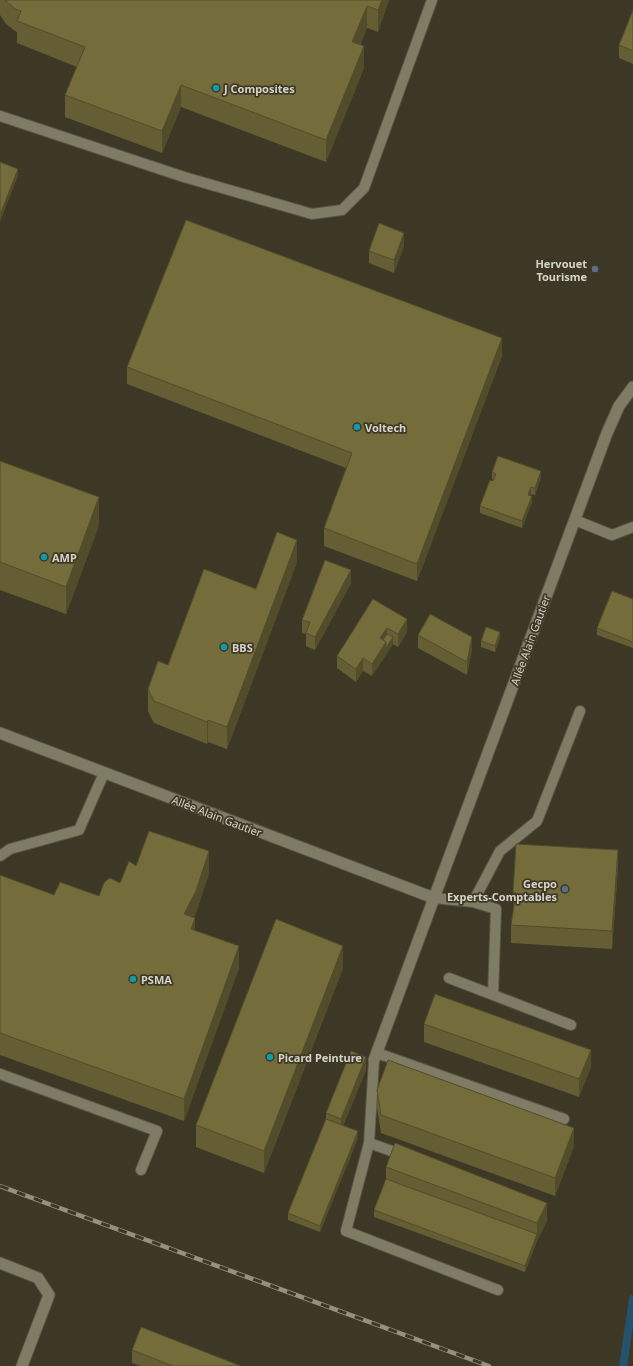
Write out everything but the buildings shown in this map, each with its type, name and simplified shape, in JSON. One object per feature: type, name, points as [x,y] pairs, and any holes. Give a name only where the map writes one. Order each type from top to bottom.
[{"type":"street","name":"Allée Alain Gautier","points":[[375,1056],[607,432],[619,406],[633,387]]},
{"type":"street","name":"Allée Alain Gautier","points":[[0,733],[434,898]]},
{"type":"street","points":[[0,1263],[38,1278],[49,1295],[22,1366]]},
{"type":"lane","points":[[0,116],[184,177],[312,214],[342,210],[364,188],[432,0]]},
{"type":"lane","points":[[575,520],[612,535],[633,527]]},
{"type":"lane","points":[[472,902],[500,851],[537,821],[580,711]]},
{"type":"lane","points":[[0,856],[10,850],[79,830],[104,773]]},
{"type":"lane","points":[[434,898],[472,902],[496,909],[493,995]]},
{"type":"lane","points":[[449,978],[571,1025]]},
{"type":"lane","points":[[498,1290],[346,1232],[369,1142],[375,1056],[564,1119]]},
{"type":"lane","points":[[0,1074],[156,1131],[141,1170]]},
{"type":"lane","points":[[369,1142],[413,1159]]},
{"type":"waterway","points":[[623,1366],[633,1299]]},
{"type":"railway","points":[[0,1186],[489,1366]]},
{"type":"place","name":"J Composites","points":[[216,88]]},
{"type":"place","name":"Hervouet Tourisme","points":[[595,269]]},
{"type":"place","name":"Voltech","points":[[357,427]]},
{"type":"place","name":"AMP","points":[[44,557]]},
{"type":"place","name":"BBS","points":[[224,647]]},
{"type":"place","name":"Gecpo Experts-Comptables","points":[[565,889]]},
{"type":"place","name":"PSMA","points":[[133,979]]},
{"type":"place","name":"Picard Peinture","points":[[270,1057]]}]
